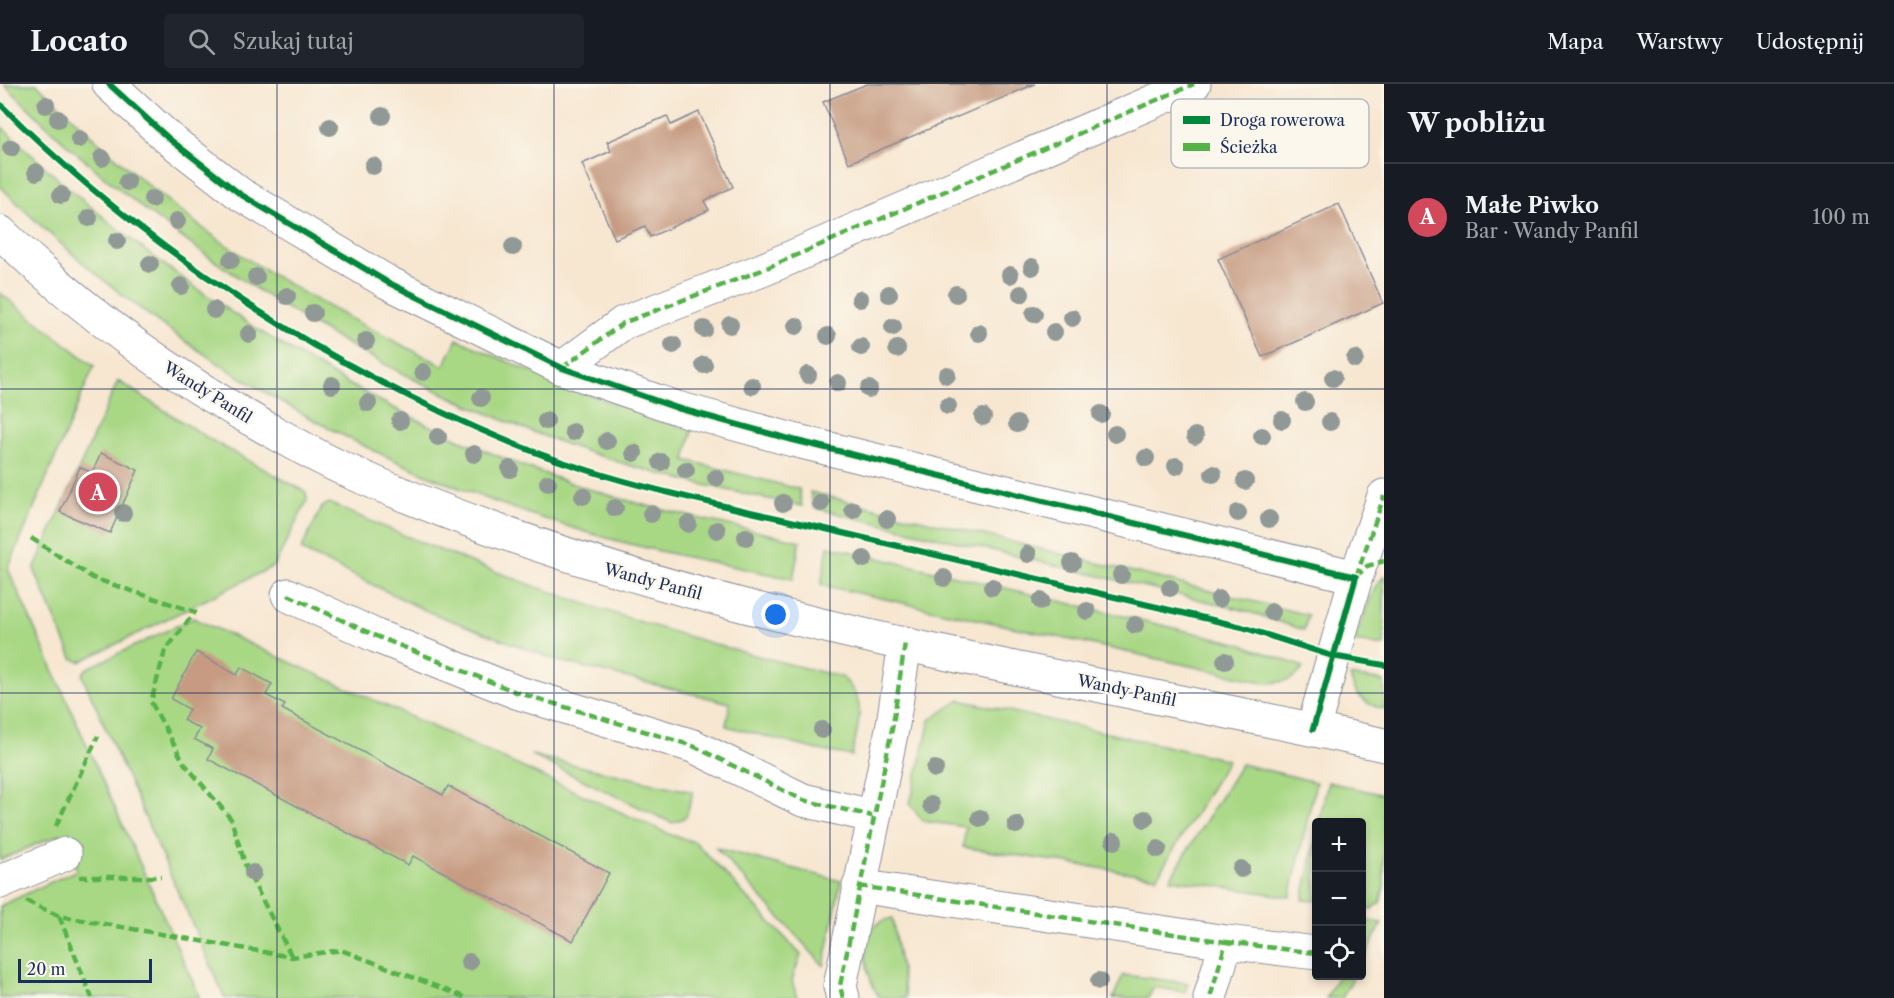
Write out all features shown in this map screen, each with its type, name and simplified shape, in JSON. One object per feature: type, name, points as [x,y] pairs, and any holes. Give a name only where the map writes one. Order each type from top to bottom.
[{"type":"street","points":[[109,84],[168,138],[240,194],[387,282],[562,368],[677,408],[793,440],[1356,577]]},
{"type":"street","points":[[562,368],[623,324],[762,270],[1194,84]]},
{"type":"street","name":"Wandy Panfil","points":[[0,232],[30,261],[125,338],[233,410],[342,469],[470,522],[624,574],[904,643],[1384,745]]},
{"type":"street","points":[[1313,729],[1356,577],[1384,496]]},
{"type":"street","points":[[1356,577],[1367,567],[1384,561]]},
{"type":"street","points":[[288,594],[376,636],[516,692],[693,746],[803,800],[872,816]]},
{"type":"street","points":[[843,998],[840,986],[872,816],[893,724],[904,643]]},
{"type":"street","points":[[0,882],[65,854]]},
{"type":"street","points":[[859,886],[1226,942],[1312,952]]},
{"type":"street","points":[[1210,998],[1226,942]]},
{"type":"green space","points":[[4,84],[37,84],[128,168],[200,226],[278,278],[360,324],[444,366],[457,339],[573,388],[692,430],[685,460],[799,489],[802,506],[687,481],[619,462],[546,437],[473,407],[401,373],[330,334],[196,248],[74,151]]},
{"type":"green space","points":[[2,127],[68,187],[138,245],[212,299],[290,350],[370,396],[453,436],[537,471],[644,505],[800,541],[793,579],[611,539],[504,505],[424,473],[346,437],[271,396],[198,350],[129,300],[62,245],[0,186]]},
{"type":"green space","points":[[0,293],[94,366],[8,569],[200,998],[0,998],[0,906],[77,870],[60,834],[0,860]]},
{"type":"green space","points":[[118,381],[211,440],[306,492],[307,501],[274,566],[80,662],[72,658],[34,569]]},
{"type":"green space","points":[[810,492],[1308,615],[1304,630],[1243,610],[814,508]]},
{"type":"green space","points":[[329,503],[454,556],[581,602],[710,643],[842,677],[856,695],[859,704],[859,723],[852,756],[818,750],[726,726],[730,703],[559,661],[429,612],[301,550],[322,507]]},
{"type":"green space","points":[[828,546],[1237,643],[1304,667],[1288,680],[1268,683],[821,585]]},
{"type":"green space","points":[[1384,576],[1384,646],[1354,641],[1375,587]]},
{"type":"green space","points":[[193,618],[671,835],[695,842],[801,955],[792,980],[797,998],[225,998],[82,675],[86,669]]},
{"type":"green space","points":[[1350,676],[1384,681],[1384,709],[1371,705],[1361,698]]},
{"type":"green space","points":[[960,700],[1228,760],[1157,877],[963,847],[966,827],[923,821],[910,804],[930,720]]},
{"type":"green space","points":[[531,755],[693,792],[686,817],[672,823]]},
{"type":"green space","points":[[1241,764],[1316,782],[1290,897],[1170,879]]},
{"type":"green space","points":[[1328,782],[1384,795],[1384,886],[1380,903],[1371,909],[1366,908],[1366,818],[1320,818]]},
{"type":"green space","points":[[716,848],[841,881],[824,966]]},
{"type":"green space","points":[[1312,856],[1312,901],[1303,900]]},
{"type":"green space","points":[[892,918],[906,998],[880,998],[871,981],[866,959],[868,938],[872,929],[879,923]]},
{"type":"green space","points":[[1368,921],[1382,923],[1366,954],[1366,926]]},
{"type":"green space","points":[[1123,975],[1188,983],[1185,992],[1154,987],[1148,998],[1113,998]]},
{"type":"green space","points":[[1336,980],[1352,980],[1342,998],[1326,998]]},
{"type":"building","points":[[867,84],[1035,84],[849,163],[823,102]]},
{"type":"building","points":[[699,112],[733,187],[704,201],[709,210],[650,237],[645,226],[615,239],[582,164],[611,151],[607,142],[667,116],[671,125]]},
{"type":"building","points":[[1339,204],[1383,303],[1262,357],[1218,259]]},
{"type":"building","points":[[101,453],[138,470],[110,533],[60,512],[80,467],[92,473]]},
{"type":"building","points":[[196,652],[237,675],[241,667],[272,684],[266,695],[285,705],[282,709],[443,795],[448,786],[609,873],[573,941],[413,856],[408,865],[208,759],[213,749],[194,739],[200,729],[183,720],[189,709],[171,699]]},
{"type":"marked path","points":[[562,368],[623,323],[762,270],[1194,84]]},
{"type":"marked path","points":[[1356,577],[1384,496]]},
{"type":"marked path","points":[[31,538],[93,578],[195,612],[165,651],[151,702],[184,763],[231,819],[247,870],[292,957]]},
{"type":"marked path","points":[[1356,577],[1367,566],[1384,561]]},
{"type":"marked path","points":[[288,595],[376,636],[516,692],[693,746],[803,800],[872,816]]},
{"type":"marked path","points":[[843,998],[840,986],[893,724],[905,643]]},
{"type":"marked path","points":[[56,826],[98,736]]},
{"type":"marked path","points":[[79,877],[161,877]]},
{"type":"marked path","points":[[859,886],[1226,942],[1210,998]]},
{"type":"marked path","points":[[26,901],[59,916],[292,957],[341,950],[467,998]]},
{"type":"marked path","points":[[59,916],[92,998]]},
{"type":"marked path","points":[[1226,942],[1312,953]]},
{"type":"cycle path","points":[[109,84],[168,138],[240,194],[387,282],[562,368],[677,408],[793,440],[1356,577],[1313,729]]},
{"type":"cycle path","points":[[0,104],[114,207],[176,255],[240,299],[306,340],[374,378],[444,413],[514,444],[587,470],[662,491],[1242,627],[1332,656],[1384,665]]},
{"type":"place","name":"Małe Piwko","points":[[98,492]]}]
